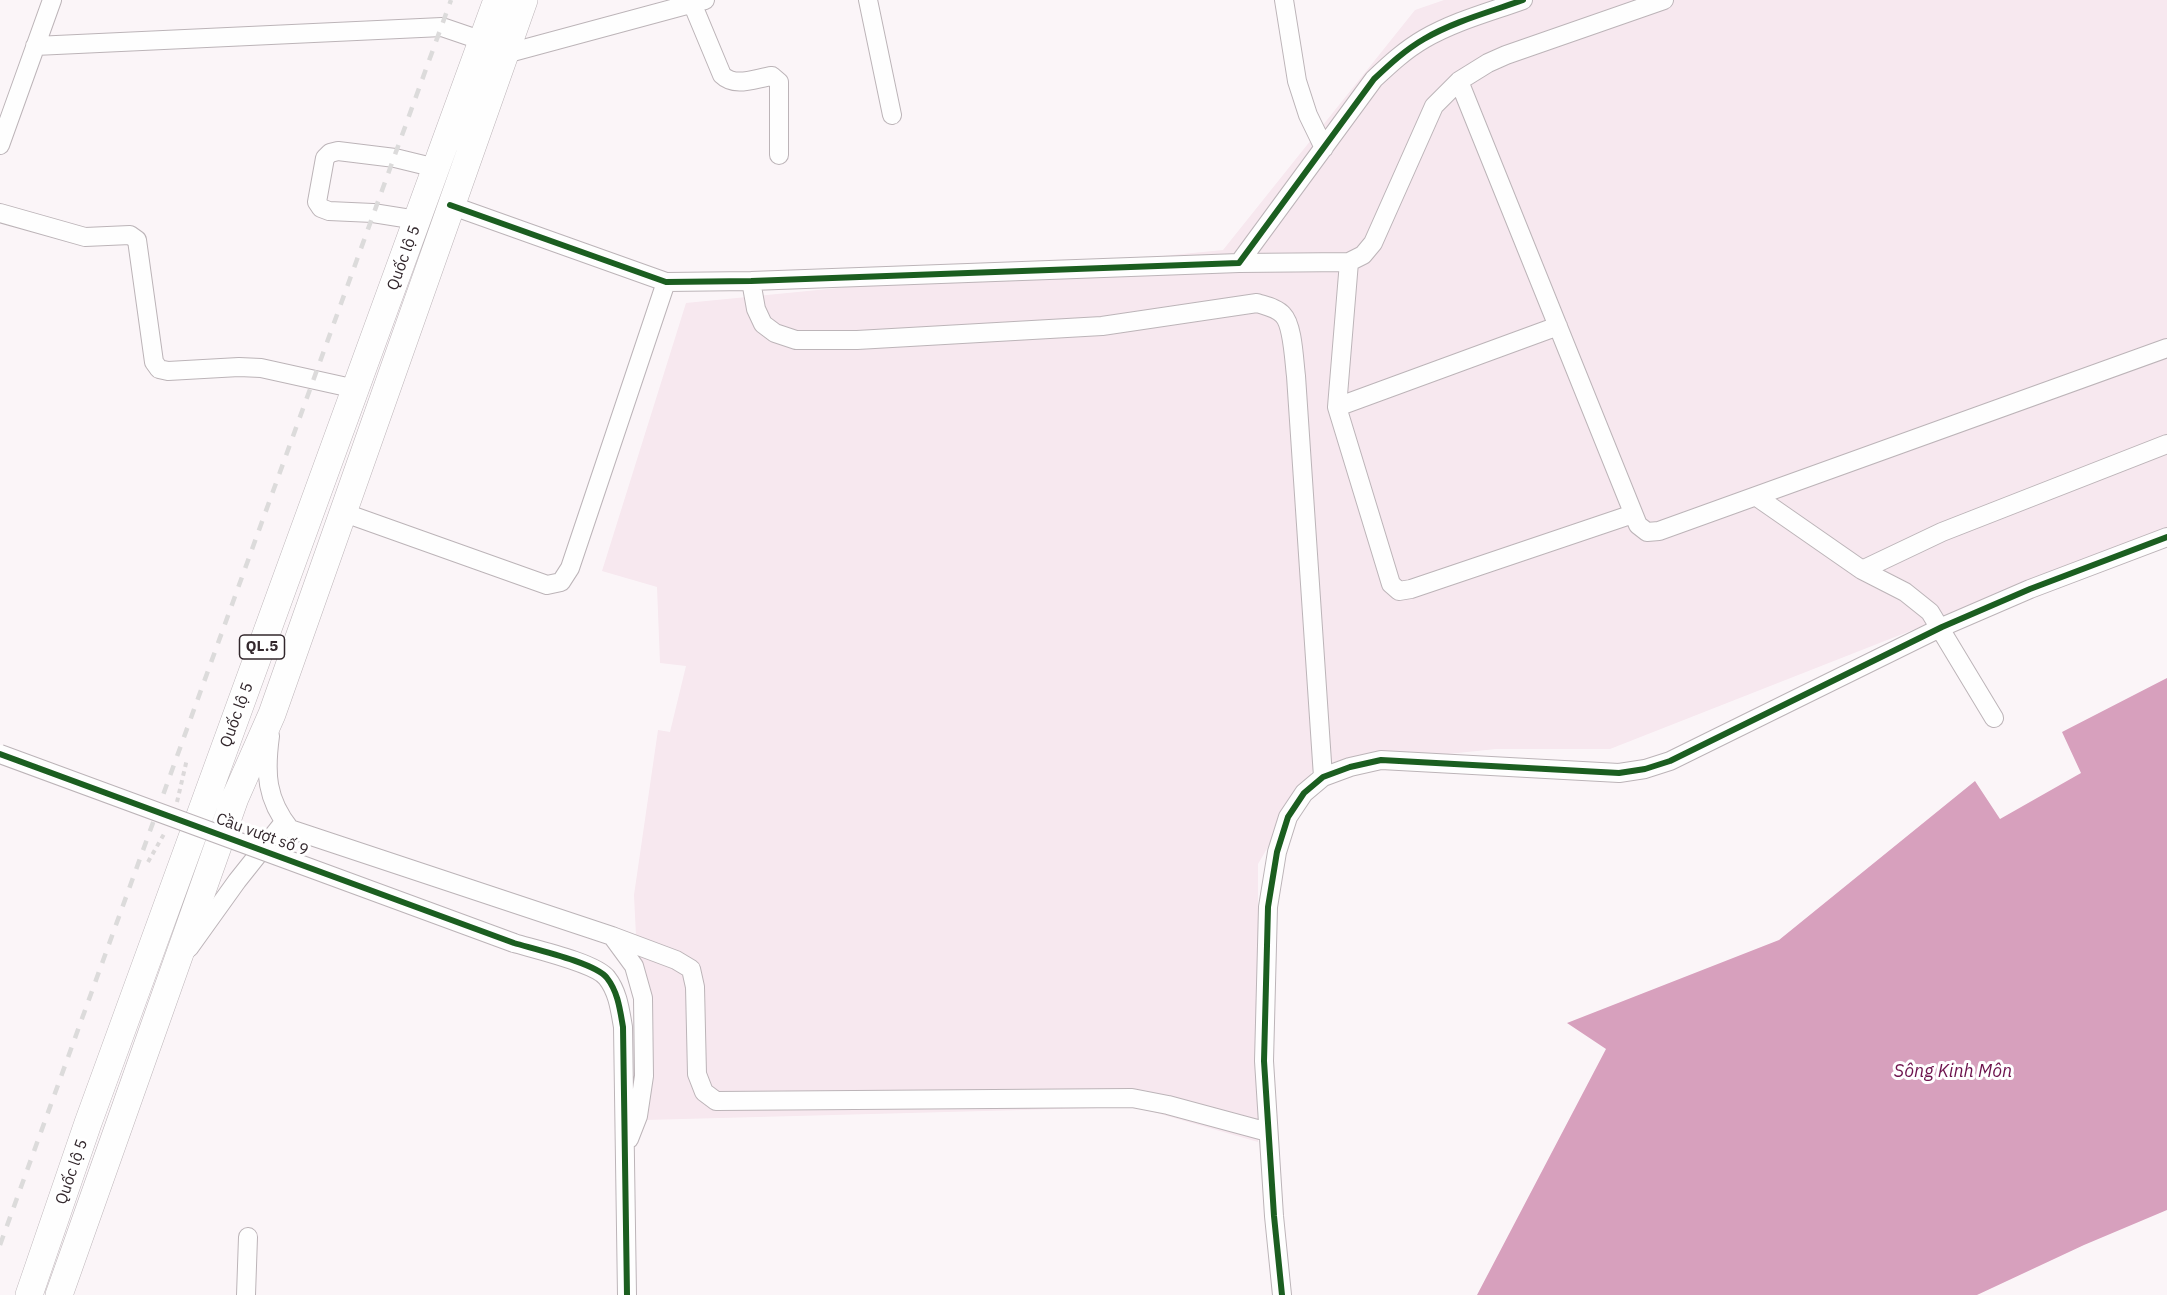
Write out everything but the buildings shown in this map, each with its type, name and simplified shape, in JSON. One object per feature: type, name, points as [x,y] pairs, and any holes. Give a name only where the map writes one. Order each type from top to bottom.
[{"type":"highway","name":"Quốc lộ 5","points":[[59,1295],[235,798],[272,714],[450,205],[494,47],[497,0]]},
{"type":"highway","name":"Quốc lộ 5","points":[[29,1295],[88,1123],[436,168],[494,47],[524,0]]},
{"type":"street","points":[[0,145],[52,0]]},
{"type":"street","points":[[868,0],[892,115]]},
{"type":"street","points":[[1284,0],[1297,81],[1308,115],[1324,148]]},
{"type":"street","points":[[1239,263],[1374,79],[1397,58],[1424,39],[1454,24],[1523,0]]},
{"type":"street","points":[[450,205],[666,282],[751,281],[1239,263],[1349,262],[1363,255],[1373,243],[1434,106],[1459,81],[1488,63],[1664,0]]},
{"type":"street","points":[[35,46],[442,27],[494,47],[698,2],[722,75],[728,81],[736,82],[772,76],[779,82],[779,155]]},
{"type":"street","points":[[1459,81],[1633,514],[1638,525],[1647,532],[1659,531],[1757,497],[2167,348]]},
{"type":"street","points":[[417,220],[373,213],[329,211],[321,208],[317,202],[325,158],[330,153],[338,151],[395,158],[436,168]]},
{"type":"street","points":[[0,213],[85,237],[130,235],[137,240],[154,362],[159,369],[168,371],[261,368],[356,389]]},
{"type":"street","points":[[1349,262],[1337,407],[1391,584],[1399,591],[1411,589],[1633,514]]},
{"type":"street","points":[[751,281],[756,309],[763,324],[775,333],[796,340],[857,340],[1102,326],[1257,303],[1282,313],[1288,321],[1296,376],[1323,777]]},
{"type":"street","points":[[342,512],[546,585],[561,582],[570,568],[666,282]]},
{"type":"street","points":[[1337,407],[1558,326]]},
{"type":"street","points":[[1862,570],[1942,532],[2167,444]]},
{"type":"street","points":[[1757,497],[1862,570],[1905,592],[1930,612],[1942,627],[1994,718]]},
{"type":"street","points":[[1282,1295],[1274,1216],[1264,1061],[1268,907],[1276,852],[1288,817],[1304,793],[1323,777],[1350,767],[1381,760],[1619,773],[1645,769],[1670,761],[1942,627],[2030,589],[2167,537]]},
{"type":"street","points":[[272,714],[266,768],[271,797],[278,815],[290,830],[612,936],[676,960],[691,969],[695,987],[697,1074],[704,1092],[716,1101],[1132,1098],[1168,1105],[1268,1132]]},
{"type":"street","name":"Cầu vượt số 9","points":[[0,753],[514,943],[594,968],[607,977],[619,999],[623,1027],[627,1295]]},
{"type":"street","points":[[175,968],[237,881],[284,822]]},
{"type":"street","points":[[612,936],[634,966],[643,998],[644,1076],[638,1116],[625,1148]]},
{"type":"street","points":[[246,1295],[248,1237]]},
{"type":"shaded area","points":[[1444,0],[2167,0],[2167,530],[1610,749],[1496,749],[1314,768],[1258,864],[1258,1142],[1136,1107],[645,1120],[634,895],[658,730],[670,732],[686,666],[660,663],[657,587],[602,571],[686,303],[1223,250],[1415,10]]},
{"type":"water","name":"Sông Kinh Môn","points":[[2167,678],[2167,1210],[2084,1245],[1977,1295],[1477,1295],[1606,1049],[1567,1023],[1779,940],[1975,781],[2000,819],[2081,773],[2062,732]]},
{"type":"railway","points":[[0,1245],[451,0]]},
{"type":"cycle path","points":[[450,205],[666,282],[751,281],[1239,263],[1380,73],[1424,39],[1460,22],[1523,0]]},
{"type":"cycle path","points":[[1282,1295],[1274,1216],[1264,1061],[1268,907],[1277,852],[1288,817],[1304,793],[1323,777],[1350,767],[1381,760],[1619,773],[1645,769],[1670,761],[1942,627],[2030,589],[2167,537]]},
{"type":"cycle path","points":[[0,754],[514,943],[578,962],[601,972],[614,989],[623,1027],[627,1295]]}]
